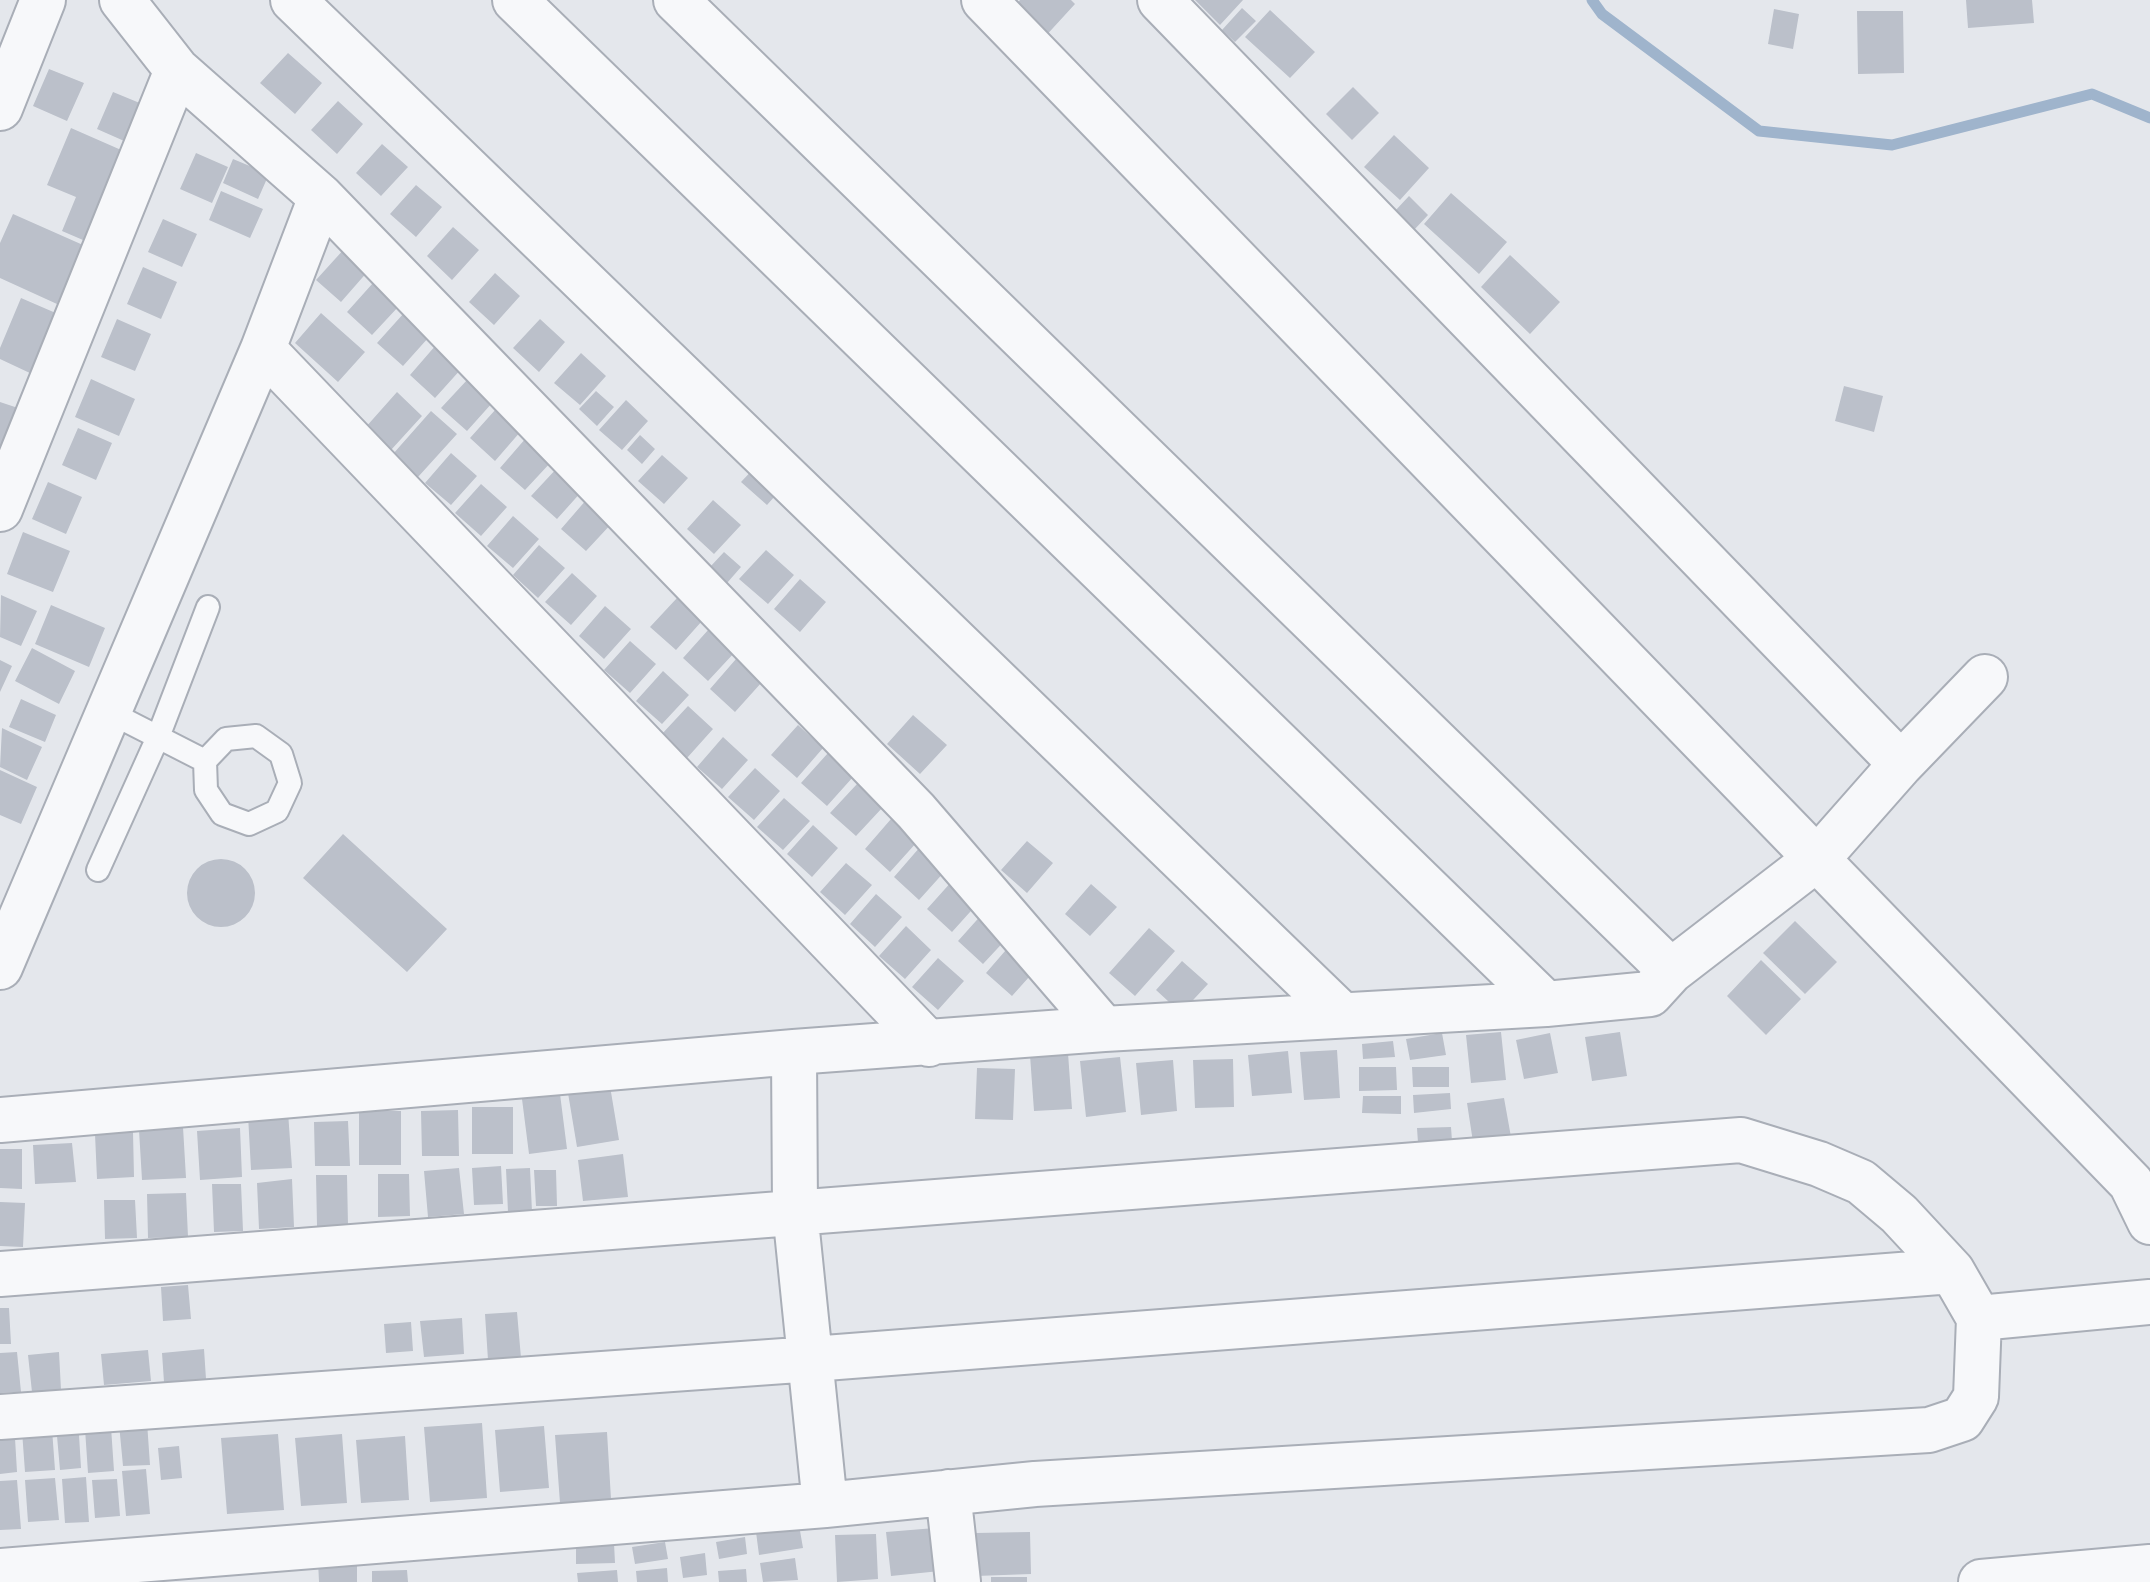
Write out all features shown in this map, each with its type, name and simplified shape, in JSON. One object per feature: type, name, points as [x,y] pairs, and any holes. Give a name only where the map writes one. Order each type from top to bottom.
[{"type":"street","points":[[0,108],[43,0]]},
{"type":"street","points":[[122,0],[177,70],[321,197],[916,811],[1104,1029]]},
{"type":"street","points":[[293,0],[1342,1015]]},
{"type":"street","points":[[515,0],[1546,1004]]},
{"type":"street","points":[[676,0],[1671,971]]},
{"type":"street","points":[[984,0],[1819,857],[2131,1183],[2150,1222]]},
{"type":"street","points":[[1160,0],[1901,764]]},
{"type":"street","points":[[0,509],[177,70]]},
{"type":"street","points":[[0,967],[12,906],[109,712],[263,349],[321,197]]},
{"type":"street","points":[[263,349],[929,1044]]},
{"type":"street","points":[[0,1120],[794,1052],[1104,1029],[1546,1004],[1650,994],[1671,971],[1819,857],[1901,764],[1985,677]]},
{"type":"street","points":[[794,1052],[795,1211],[825,1505]]},
{"type":"street","points":[[0,1274],[1741,1140],[1819,1164],[1861,1182],[1899,1214],[1952,1271],[1979,1318],[1976,1397],[1962,1419],[1929,1430],[1258,1469],[0,1571]]},
{"type":"street","points":[[0,1417],[812,1359],[1952,1271]]},
{"type":"street","points":[[1979,1318],[2150,1302]]},
{"type":"street","points":[[948,1492],[958,1582]]},
{"type":"street","points":[[1981,1582],[2150,1567]]},
{"type":"lane","points":[[98,870],[158,737],[208,607]]},
{"type":"lane","points":[[109,712],[205,761]]},
{"type":"building","points":[[1020,0],[1071,0],[1075,4],[1042,40],[1011,10]]},
{"type":"building","points":[[1195,0],[1243,0],[1220,25]]},
{"type":"building","points":[[1966,0],[2032,0],[2034,23],[1968,28]]},
{"type":"building","points":[[1242,8],[1256,21],[1235,42],[1222,30]]},
{"type":"building","points":[[1774,9],[1799,14],[1793,49],[1768,44]]},
{"type":"building","points":[[1270,10],[1315,52],[1290,78],[1245,37]]},
{"type":"building","points":[[1857,11],[1903,11],[1904,73],[1858,74]]},
{"type":"building","points":[[288,53],[322,83],[295,114],[260,83]]},
{"type":"building","points":[[49,69],[84,83],[67,121],[33,106]]},
{"type":"building","points":[[1353,87],[1379,113],[1352,140],[1326,114]]},
{"type":"building","points":[[113,92],[147,106],[131,144],[97,129]]},
{"type":"building","points":[[338,101],[363,124],[337,154],[311,130]]},
{"type":"building","points":[[71,128],[128,153],[90,243],[62,231],[76,197],[47,185]]},
{"type":"building","points":[[1394,135],[1429,168],[1400,200],[1364,167]]},
{"type":"building","points":[[382,144],[408,167],[381,196],[356,173]]},
{"type":"building","points":[[196,153],[228,167],[212,203],[180,189]]},
{"type":"building","points":[[233,159],[269,174],[258,199],[223,183]]},
{"type":"building","points":[[416,185],[442,207],[416,237],[390,214]]},
{"type":"building","points":[[221,191],[263,209],[250,238],[209,220]]},
{"type":"building","points":[[1451,193],[1507,242],[1479,274],[1424,224]]},
{"type":"building","points":[[1409,196],[1428,215],[1414,230],[1395,211]]},
{"type":"building","points":[[13,214],[83,245],[57,304],[0,278],[0,243]]},
{"type":"building","points":[[163,219],[197,234],[182,267],[148,252]]},
{"type":"building","points":[[453,227],[479,250],[452,280],[427,256]]},
{"type":"building","points":[[345,248],[369,270],[341,302],[316,280]]},
{"type":"building","points":[[1510,255],[1560,302],[1530,334],[1481,287]]},
{"type":"building","points":[[143,267],[177,282],[161,319],[127,304]]},
{"type":"building","points":[[495,273],[520,296],[494,325],[469,302]]},
{"type":"building","points":[[373,283],[399,306],[372,335],[347,312]]},
{"type":"building","points":[[21,298],[58,314],[32,374],[0,359],[0,348]]},
{"type":"building","points":[[321,313],[365,352],[338,382],[295,343]]},
{"type":"building","points":[[404,313],[429,337],[403,366],[377,343]]},
{"type":"building","points":[[117,319],[151,334],[135,371],[101,357]]},
{"type":"building","points":[[540,319],[565,342],[539,372],[513,348]]},
{"type":"building","points":[[436,345],[462,368],[435,398],[410,375]]},
{"type":"building","points":[[581,353],[606,376],[580,405],[554,383]]},
{"type":"building","points":[[91,379],[135,399],[119,436],[75,417]]},
{"type":"building","points":[[468,379],[493,402],[467,431],[441,408]]},
{"type":"building","points":[[1844,386],[1883,396],[1874,432],[1835,421]]},
{"type":"building","points":[[596,391],[614,407],[597,426],[579,409]]},
{"type":"building","points":[[397,392],[422,416],[391,450],[365,428]]},
{"type":"building","points":[[626,400],[648,421],[622,450],[599,430]]},
{"type":"building","points":[[0,402],[18,408],[0,463]]},
{"type":"building","points":[[496,409],[521,431],[495,461],[470,438]]},
{"type":"building","points":[[431,411],[457,434],[418,477],[393,454]]},
{"type":"building","points":[[78,428],[112,443],[96,480],[62,465]]},
{"type":"building","points":[[640,435],[655,449],[642,464],[627,450]]},
{"type":"building","points":[[526,438],[552,461],[525,490],[500,468]]},
{"type":"building","points":[[451,453],[477,476],[451,505],[425,483]]},
{"type":"building","points":[[662,455],[688,478],[664,504],[638,481]]},
{"type":"building","points":[[758,464],[783,487],[767,505],[741,482]]},
{"type":"building","points":[[558,467],[583,490],[557,519],[531,496]]},
{"type":"building","points":[[48,482],[82,497],[66,534],[32,519]]},
{"type":"building","points":[[481,484],[507,507],[481,536],[455,513]]},
{"type":"building","points":[[587,499],[613,522],[586,551],[561,529]]},
{"type":"building","points":[[713,500],[741,525],[714,554],[687,529]]},
{"type":"building","points":[[513,516],[539,539],[513,568],[487,546]]},
{"type":"building","points":[[23,532],[70,551],[53,592],[7,574]]},
{"type":"building","points":[[539,545],[565,568],[538,598],[513,575]]},
{"type":"building","points":[[766,550],[794,575],[768,604],[739,579]]},
{"type":"building","points":[[724,552],[741,567],[727,583],[710,567]]},
{"type":"building","points":[[572,573],[597,596],[571,625],[545,602]]},
{"type":"building","points":[[800,579],[826,602],[800,632],[774,609]]},
{"type":"building","points":[[1,595],[37,611],[21,646],[0,637]]},
{"type":"building","points":[[677,598],[702,621],[676,650],[650,627]]},
{"type":"building","points":[[51,605],[105,628],[89,667],[35,644]]},
{"type":"building","points":[[605,606],[631,629],[604,659],[579,636]]},
{"type":"building","points":[[709,629],[735,652],[708,681],[683,658]]},
{"type":"building","points":[[630,641],[656,664],[630,693],[604,670]]},
{"type":"building","points":[[32,648],[75,671],[59,704],[15,681]]},
{"type":"building","points":[[736,659],[762,682],[735,712],[710,689]]},
{"type":"building","points":[[0,660],[12,666],[0,692]]},
{"type":"building","points":[[663,671],[689,695],[662,724],[636,701]]},
{"type":"building","points":[[21,699],[56,715],[45,742],[9,727]]},
{"type":"building","points":[[688,706],[713,729],[687,758],[661,735]]},
{"type":"building","points":[[913,715],[947,745],[920,774],[887,744]]},
{"type":"building","points":[[798,725],[823,748],[797,778],[771,755]]},
{"type":"building","points":[[2,728],[42,747],[27,780],[0,767]]},
{"type":"building","points":[[723,737],[748,760],[722,789],[697,767]]},
{"type":"building","points":[[828,753],[853,777],[827,806],[801,783]]},
{"type":"building","points":[[755,768],[780,791],[754,820],[728,797]]},
{"type":"building","points":[[0,770],[37,787],[21,824],[0,815]]},
{"type":"building","points":[[857,784],[883,807],[856,836],[830,813]]},
{"type":"building","points":[[784,798],[810,821],[783,850],[757,827]]},
{"type":"building","points":[[891,819],[917,842],[890,872],[865,849]]},
{"type":"building","points":[[813,825],[838,848],[812,877],[787,854]]},
{"type":"building","points":[[343,834],[447,929],[407,972],[303,878]]},
{"type":"building","points":[[1027,841],[1053,863],[1027,893],[1001,870]]},
{"type":"building","points":[[920,847],[946,870],[919,900],[894,877]]},
{"type":"building","points":[[221,859],[245,869],[255,893],[245,917],[221,927],[197,917],[187,893],[197,869]]},
{"type":"building","points":[[846,863],[872,885],[845,915],[820,892]]},
{"type":"building","points":[[953,880],[979,902],[952,932],[927,909]]},
{"type":"building","points":[[1091,884],[1117,907],[1090,936],[1065,914]]},
{"type":"building","points":[[876,894],[902,917],[875,947],[850,924]]},
{"type":"building","points":[[984,912],[1010,935],[983,964],[958,941]]},
{"type":"building","points":[[1795,921],[1837,962],[1805,994],[1763,953]]},
{"type":"building","points":[[906,926],[931,950],[905,979],[879,956]]},
{"type":"building","points":[[1149,928],[1175,951],[1135,996],[1109,973]]},
{"type":"building","points":[[1012,943],[1038,967],[1012,996],[986,973]]},
{"type":"building","points":[[938,958],[964,981],[938,1010],[912,987]]},
{"type":"building","points":[[1761,960],[1801,999],[1766,1035],[1727,996]]},
{"type":"building","points":[[1182,961],[1208,984],[1181,1013],[1156,990]]},
{"type":"building","points":[[1501,1032],[1506,1080],[1471,1083],[1466,1035]]},
{"type":"building","points":[[1620,1032],[1627,1076],[1592,1081],[1585,1037]]},
{"type":"building","points":[[1442,1033],[1446,1055],[1410,1060],[1406,1039]]},
{"type":"building","points":[[1550,1033],[1558,1073],[1524,1079],[1516,1040]]},
{"type":"building","points":[[1393,1041],[1395,1057],[1363,1059],[1362,1044]]},
{"type":"building","points":[[1337,1050],[1340,1098],[1304,1100],[1300,1052]]},
{"type":"building","points":[[1288,1051],[1292,1093],[1252,1096],[1248,1055]]},
{"type":"building","points":[[1068,1053],[1072,1109],[1034,1111],[1030,1055]]},
{"type":"building","points":[[1120,1057],[1126,1112],[1086,1117],[1080,1061]]},
{"type":"building","points":[[1233,1059],[1234,1107],[1195,1108],[1193,1060]]},
{"type":"building","points":[[1173,1060],[1177,1111],[1141,1115],[1136,1063]]},
{"type":"building","points":[[1359,1067],[1396,1067],[1397,1090],[1359,1091]]},
{"type":"building","points":[[1412,1067],[1449,1067],[1449,1087],[1413,1087]]},
{"type":"building","points":[[977,1068],[1015,1069],[1013,1120],[975,1119]]},
{"type":"building","points":[[610,1086],[619,1140],[577,1147],[568,1093]]},
{"type":"building","points":[[1450,1093],[1451,1109],[1414,1113],[1413,1095]]},
{"type":"building","points":[[560,1094],[567,1149],[529,1154],[522,1099]]},
{"type":"building","points":[[1363,1096],[1401,1096],[1401,1114],[1362,1113]]},
{"type":"building","points":[[1504,1098],[1511,1137],[1473,1142],[1467,1103]]},
{"type":"building","points":[[472,1107],[513,1107],[513,1154],[472,1154]]},
{"type":"building","points":[[458,1110],[459,1156],[422,1156],[421,1111]]},
{"type":"building","points":[[359,1111],[401,1111],[401,1165],[359,1165]]},
{"type":"building","points":[[288,1112],[292,1168],[251,1170],[248,1115]]},
{"type":"building","points":[[348,1121],[350,1166],[315,1166],[314,1122]]},
{"type":"building","points":[[183,1127],[186,1178],[142,1180],[139,1130]]},
{"type":"building","points":[[1451,1127],[1452,1141],[1418,1143],[1417,1128]]},
{"type":"building","points":[[240,1128],[242,1177],[200,1180],[197,1131]]},
{"type":"building","points":[[133,1132],[134,1177],[97,1179],[95,1134]]},
{"type":"building","points":[[72,1143],[76,1182],[35,1184],[33,1145]]},
{"type":"building","points":[[0,1149],[22,1149],[22,1189],[0,1188]]},
{"type":"building","points":[[623,1154],[628,1197],[583,1201],[578,1160]]},
{"type":"building","points":[[501,1166],[503,1204],[474,1205],[472,1168]]},
{"type":"building","points":[[459,1168],[464,1214],[428,1217],[424,1171]]},
{"type":"building","points":[[530,1168],[532,1212],[508,1212],[506,1169]]},
{"type":"building","points":[[534,1170],[556,1170],[557,1206],[536,1206]]},
{"type":"building","points":[[378,1174],[409,1174],[410,1216],[378,1217]]},
{"type":"building","points":[[316,1175],[347,1175],[348,1226],[317,1226]]},
{"type":"building","points":[[292,1179],[294,1227],[259,1229],[257,1183]]},
{"type":"building","points":[[212,1184],[241,1184],[243,1231],[214,1232]]},
{"type":"building","points":[[186,1193],[188,1237],[148,1238],[147,1194]]},
{"type":"building","points":[[104,1200],[135,1200],[137,1238],[105,1239]]},
{"type":"building","points":[[0,1202],[25,1203],[23,1247],[0,1246]]},
{"type":"building","points":[[188,1285],[191,1319],[163,1321],[161,1287]]},
{"type":"building","points":[[0,1308],[9,1308],[11,1344],[0,1344]]},
{"type":"building","points":[[517,1312],[521,1358],[488,1360],[485,1314]]},
{"type":"building","points":[[462,1318],[464,1354],[424,1357],[420,1321]]},
{"type":"building","points":[[411,1322],[413,1351],[386,1353],[384,1324]]},
{"type":"building","points":[[204,1349],[206,1379],[164,1382],[162,1353]]},
{"type":"building","points":[[148,1350],[151,1381],[104,1385],[101,1354]]},
{"type":"building","points":[[17,1352],[21,1392],[0,1393],[0,1353]]},
{"type":"building","points":[[59,1352],[61,1390],[32,1392],[28,1355]]},
{"type":"building","points":[[147,1422],[150,1465],[123,1466],[119,1424]]},
{"type":"building","points":[[482,1423],[487,1498],[430,1502],[424,1427]]},
{"type":"building","points":[[544,1426],[549,1488],[500,1492],[495,1430]]},
{"type":"building","points":[[111,1427],[114,1471],[88,1473],[85,1429]]},
{"type":"building","points":[[52,1429],[55,1470],[25,1472],[22,1431]]},
{"type":"building","points":[[607,1432],[611,1499],[560,1503],[555,1435]]},
{"type":"building","points":[[278,1434],[284,1510],[227,1514],[221,1438]]},
{"type":"building","points":[[342,1434],[347,1503],[301,1506],[295,1438]]},
{"type":"building","points":[[79,1435],[81,1468],[60,1470],[57,1436]]},
{"type":"building","points":[[405,1436],[409,1500],[361,1503],[356,1440]]},
{"type":"building","points":[[15,1438],[17,1472],[0,1474],[0,1439]]},
{"type":"building","points":[[179,1446],[182,1478],[161,1480],[158,1448]]},
{"type":"building","points":[[146,1469],[150,1514],[126,1516],[122,1471]]},
{"type":"building","points":[[86,1477],[89,1522],[65,1523],[62,1479]]},
{"type":"building","points":[[55,1478],[59,1520],[28,1522],[25,1480]]},
{"type":"building","points":[[117,1479],[120,1516],[95,1518],[92,1480]]},
{"type":"building","points":[[17,1480],[21,1529],[0,1530],[0,1481]]},
{"type":"building","points":[[799,1525],[803,1548],[759,1555],[756,1532]]},
{"type":"building","points":[[935,1528],[940,1571],[891,1576],[886,1532]]},
{"type":"building","points":[[1030,1532],[1031,1574],[976,1576],[975,1533]]},
{"type":"building","points":[[876,1534],[878,1579],[837,1582],[835,1535]]},
{"type":"building","points":[[745,1537],[747,1554],[719,1559],[716,1542]]},
{"type":"building","points":[[665,1542],[668,1559],[635,1564],[632,1547]]},
{"type":"building","points":[[614,1543],[615,1563],[576,1564],[576,1544]]},
{"type":"building","points":[[705,1553],[707,1575],[683,1578],[680,1557]]},
{"type":"building","points":[[795,1558],[798,1580],[763,1582],[760,1563]]},
{"type":"building","points":[[318,1561],[357,1561],[357,1582],[319,1582]]},
{"type":"building","points":[[667,1568],[668,1582],[637,1582],[636,1571]]},
{"type":"building","points":[[746,1569],[747,1582],[719,1582],[718,1571]]},
{"type":"building","points":[[407,1570],[408,1582],[372,1582],[372,1571]]},
{"type":"building","points":[[617,1570],[618,1582],[578,1582],[577,1573]]},
{"type":"building","points":[[991,1577],[1027,1577],[1027,1582],[991,1582]]},
{"type":"waterway","points":[[1592,0],[1602,14],[1759,131],[1892,145],[2092,94],[2150,118]]}]
